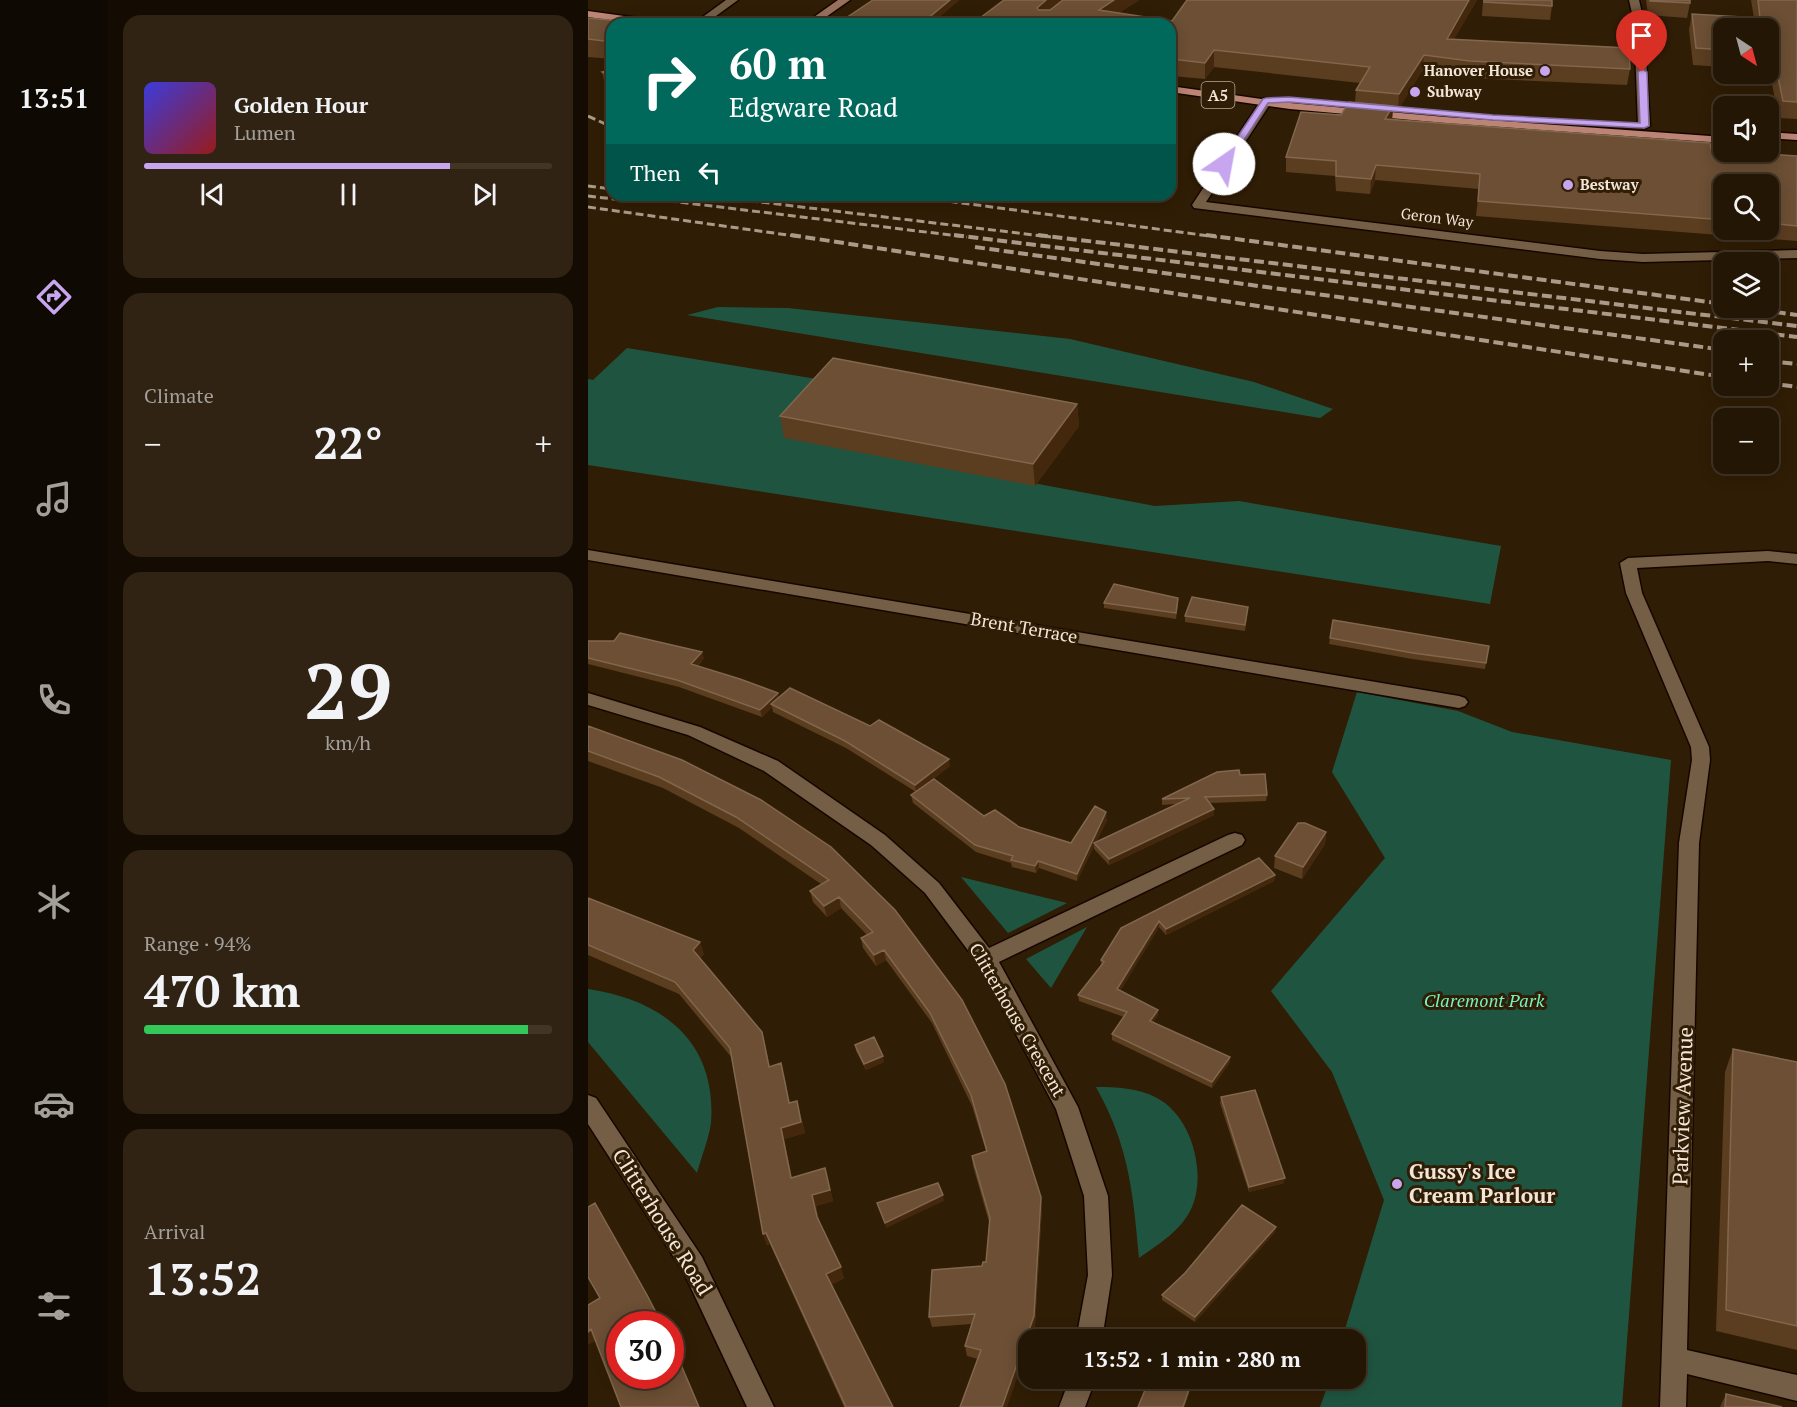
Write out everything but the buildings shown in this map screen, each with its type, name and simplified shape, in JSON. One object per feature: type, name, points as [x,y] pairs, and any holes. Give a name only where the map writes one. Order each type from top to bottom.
[{"type":"main road","points":[[588,14],[617,18]]},
{"type":"main road","name":"A5","points":[[1176,90],[1290,106],[1444,120],[1713,139]]},
{"type":"main road","name":"A5","points":[[1266,101],[1289,100],[1480,117],[1713,129]]},
{"type":"main road","points":[[1779,134],[1797,135]]},
{"type":"main road","points":[[1779,145],[1797,146]]},
{"type":"street","points":[[707,18],[733,0]]},
{"type":"street","points":[[818,18],[845,0]]},
{"type":"street","points":[[1634,0],[1639,22],[1644,126]]},
{"type":"street","name":"Geron Way","points":[[1266,101],[1198,205],[1599,255],[1643,258],[1797,254]]},
{"type":"street","name":"Brent Terrace","points":[[588,555],[1459,702]]},
{"type":"street","name":"Parkview Avenue","points":[[1673,1407],[1689,843],[1701,760],[1700,747],[1634,593],[1628,563],[1768,556],[1797,559]]},
{"type":"street","name":"Clitterhouse Crescent","points":[[588,699],[693,731],[771,766],[878,840],[932,888],[986,959],[1067,1107],[1096,1196],[1100,1275],[1091,1329]]},
{"type":"street","points":[[986,959],[1235,840]]},
{"type":"street","name":"Clitterhouse Road","points":[[588,1105],[693,1265],[761,1407]]},
{"type":"street","points":[[1674,1359],[1797,1388]]},
{"type":"street","points":[[1072,1407],[1079,1389]]},
{"type":"green space","points":[[718,307],[788,308],[1070,339],[1254,382],[1333,409],[1320,418],[687,315]]},
{"type":"green space","points":[[627,348],[841,383],[789,437],[1155,506],[1239,501],[1501,546],[1490,604],[588,465],[588,379],[593,380]]},
{"type":"green space","name":"Claremont Park","points":[[1357,692],[1458,711],[1512,732],[1671,760],[1622,1407],[1320,1407],[1326,1389],[1366,1389],[1366,1329],[1345,1329],[1384,1200],[1332,1072],[1271,991],[1385,858],[1332,772]]},
{"type":"green space","points":[[961,877],[1067,903],[1008,933]]},
{"type":"green space","points":[[1087,927],[1051,988],[1026,959]]},
{"type":"green space","points":[[588,989],[640,1003],[661,1015],[680,1030],[694,1048],[705,1069],[711,1094],[711,1123],[697,1173],[588,1042]]},
{"type":"green space","points":[[1096,1087],[1134,1090],[1155,1097],[1168,1105],[1178,1116],[1193,1145],[1198,1177],[1192,1207],[1176,1230],[1139,1258],[1131,1190],[1123,1150],[1116,1129]]},
{"type":"railway","points":[[588,116],[606,124]]},
{"type":"railway","points":[[588,186],[606,188]]},
{"type":"railway","points":[[588,196],[606,198]]},
{"type":"railway","points":[[670,201],[967,237]]},
{"type":"railway","points":[[752,201],[1051,237]]},
{"type":"railway","points":[[947,201],[1217,237]]},
{"type":"railway","points":[[588,207],[802,237]]},
{"type":"railway","points":[[791,235],[1713,375]]},
{"type":"railway","points":[[954,235],[1797,337]]},
{"type":"railway","points":[[1038,235],[1797,326]]},
{"type":"railway","points":[[1206,235],[1713,303]]},
{"type":"railway","points":[[975,247],[1713,348]]},
{"type":"railway","points":[[1779,312],[1797,315]]},
{"type":"railway","points":[[1779,362],[1797,364]]},
{"type":"railway","points":[[1779,385],[1797,387]]},
{"type":"place","name":"Hanover House","points":[[1545,71]]},
{"type":"place","name":"Subway","points":[[1415,92]]},
{"type":"place","name":"Bestway","points":[[1568,185]]},
{"type":"place","name":"Gussy's Ice Cream Parlour","points":[[1397,1184]]},
{"type":"route","points":[[1224,164],[1266,101],[1289,100],[1493,118],[1644,126],[1642,72]]}]
